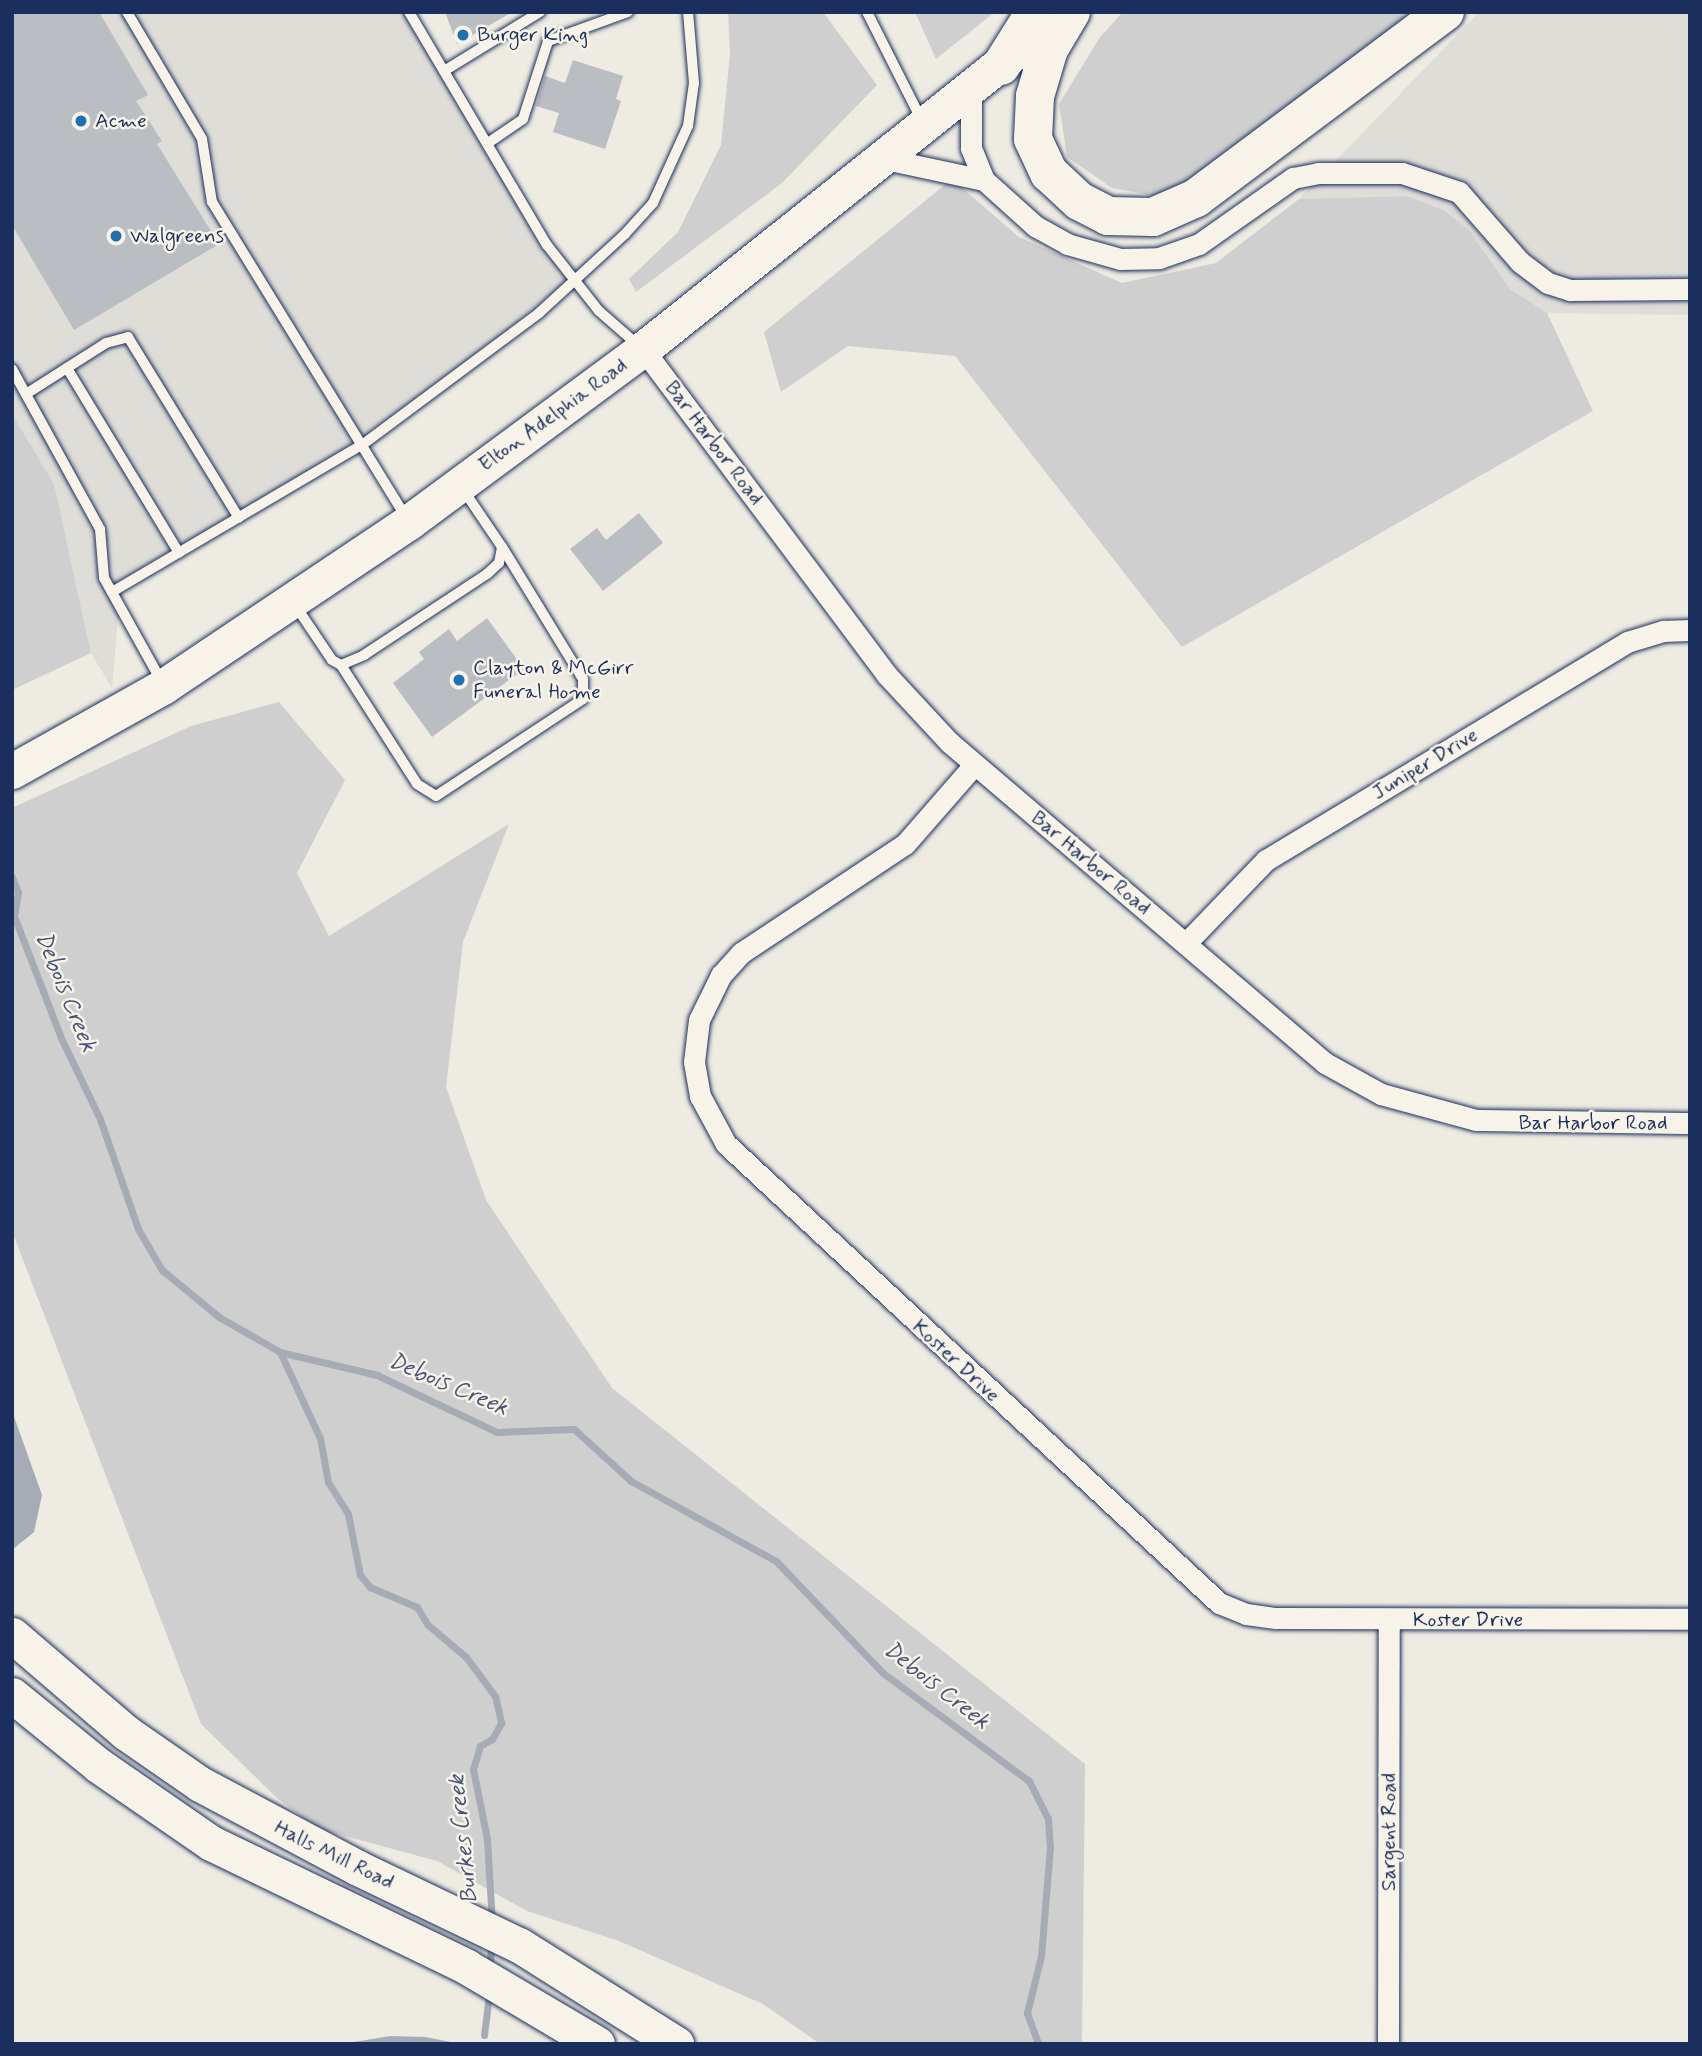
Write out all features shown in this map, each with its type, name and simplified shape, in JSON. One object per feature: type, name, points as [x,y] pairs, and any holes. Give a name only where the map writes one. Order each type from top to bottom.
[{"type":"highway","points":[[1001,66],[1035,12]]},
{"type":"highway","points":[[1071,12],[1049,49],[1035,96],[1033,139],[1049,173],[1079,201],[1108,216],[1153,217],[1196,198],[1445,12]]},
{"type":"main road","name":"Elton Adelphia Road","points":[[12,771],[164,686],[294,603],[409,522],[643,349],[886,159],[1001,66],[1061,12]]},
{"type":"main road","name":"Halls Mill Road","points":[[12,1635],[125,1732],[201,1784],[358,1868],[519,1945],[676,2044]]},
{"type":"main road","name":"Halls Mill Road","points":[[12,1695],[98,1765],[211,1843],[516,1993],[597,2044]]},
{"type":"street","points":[[971,90],[971,148],[984,180],[1035,226],[1067,244],[1098,255],[1141,260],[1199,244],[1293,178],[1318,173],[1402,173],[1460,192],[1520,262],[1548,283],[1570,290],[1690,289]]},
{"type":"street","points":[[886,159],[984,180]]},
{"type":"street","name":"Bar Harbor Road","points":[[643,349],[886,674],[974,765],[1187,942],[1325,1063],[1413,1106],[1510,1123],[1690,1123]]},
{"type":"street","name":"Juniper Drive","points":[[1187,942],[1266,860],[1628,642],[1654,633],[1690,630]]},
{"type":"street","name":"Koster Drive","points":[[974,765],[905,844],[741,953],[721,975],[699,1020],[694,1045],[696,1080],[711,1122],[726,1144],[1208,1595],[1246,1614],[1389,1620],[1690,1619]]},
{"type":"street","name":"Sargent Road","points":[[1388,2044],[1389,1620]]},
{"type":"lane","points":[[127,12],[202,139],[212,202],[409,522]]},
{"type":"lane","points":[[409,12],[572,279],[599,311],[643,349]]},
{"type":"lane","points":[[444,71],[527,15],[540,12]]},
{"type":"lane","points":[[488,144],[523,118],[548,41],[628,12]]},
{"type":"lane","points":[[112,592],[362,445],[539,313],[572,279],[625,234],[653,203],[672,168],[688,126],[694,83],[688,12]]},
{"type":"lane","points":[[867,12],[925,127]]},
{"type":"lane","points":[[26,394],[113,340],[128,337],[239,518]]},
{"type":"lane","points":[[67,368],[179,553]]},
{"type":"lane","points":[[12,369],[100,529],[104,578],[164,686]]},
{"type":"lane","points":[[294,603],[332,660],[341,664],[416,784],[436,796],[583,699],[583,679],[502,547],[459,484]]},
{"type":"lane","points":[[341,664],[364,655],[487,574],[499,562],[502,547]]},
{"type":"shaded area","points":[[12,12],[410,12],[572,279],[362,445],[121,586],[112,688],[91,653],[54,485],[12,414]]},
{"type":"shaded area","points":[[728,12],[823,12],[877,85],[782,183],[636,292],[629,279],[678,232],[721,145],[730,54]]},
{"type":"shaded area","points":[[915,12],[995,12],[936,59]]},
{"type":"shaded area","points":[[1123,12],[1415,12],[1166,198],[1112,188],[1067,157],[1059,104],[1100,37]]},
{"type":"shaded area","points":[[1479,12],[1690,12],[1690,315],[1547,313],[1510,289],[1469,230],[1407,196],[1299,199]]},
{"type":"shaded area","points":[[952,179],[1019,237],[1122,283],[1216,263],[1299,199],[1407,196],[1443,210],[1469,230],[1510,289],[1547,313],[1593,411],[1182,647],[955,356],[848,346],[781,392],[764,332]]},
{"type":"shaded area","points":[[12,414],[54,484],[91,653],[12,690]]},
{"type":"shaded area","points":[[279,702],[345,780],[297,873],[329,936],[509,824],[463,942],[446,1087],[486,1200],[612,1388],[1085,1764],[1082,2044],[820,2044],[763,2004],[619,1941],[527,1911],[437,1861],[319,1829],[277,1798],[201,1724],[12,1231],[12,808],[191,726]]},
{"type":"shaded area","points":[[12,1411],[42,1495],[34,1532],[12,1550]]},
{"type":"shaded area","points":[[390,2036],[425,2037],[461,2044],[342,2044]]},
{"type":"building","points":[[12,12],[99,12],[148,95],[136,101],[162,141],[157,144],[219,244],[74,330],[12,225]]},
{"type":"building","name":"Burger King","points":[[445,12],[512,12],[457,44]]},
{"type":"building","points":[[573,60],[623,76],[616,99],[621,101],[605,149],[553,132],[559,113],[536,106],[545,76],[565,83]]},
{"type":"building","points":[[639,513],[663,543],[603,591],[570,549],[597,528],[606,540]]},
{"type":"building","points":[[487,618],[524,669],[432,737],[393,683],[424,659],[419,652],[449,629],[457,641]]},
{"type":"waterway","name":"Debois Creek","points":[[12,877],[18,892],[14,916],[61,1038],[100,1119],[138,1229],[162,1270],[219,1317],[280,1352],[377,1375],[497,1432],[574,1429],[631,1481],[776,1561],[883,1673],[1029,1781],[1048,1819],[1050,1847],[1041,1956],[1027,2013],[1038,2044]]},
{"type":"waterway","name":"Burkes Creek","points":[[280,1352],[320,1438],[328,1482],[348,1514],[360,1575],[370,1587],[417,1607],[428,1625],[466,1657],[495,1696],[501,1723],[492,1739],[480,1746],[473,1769],[487,1839],[492,1922]]},
{"type":"waterway","name":"Burkes Creek","points":[[490,1968],[491,1941]]},
{"type":"waterway","name":"Burkes Creek","points":[[484,2035],[489,1994]]},
{"type":"place","name":"Burger King","points":[[463,35]]},
{"type":"place","name":"Acme","points":[[81,121]]},
{"type":"place","name":"Walgreens","points":[[116,236]]},
{"type":"place","name":"Clayton & McGirr Funeral Home","points":[[459,680]]}]
